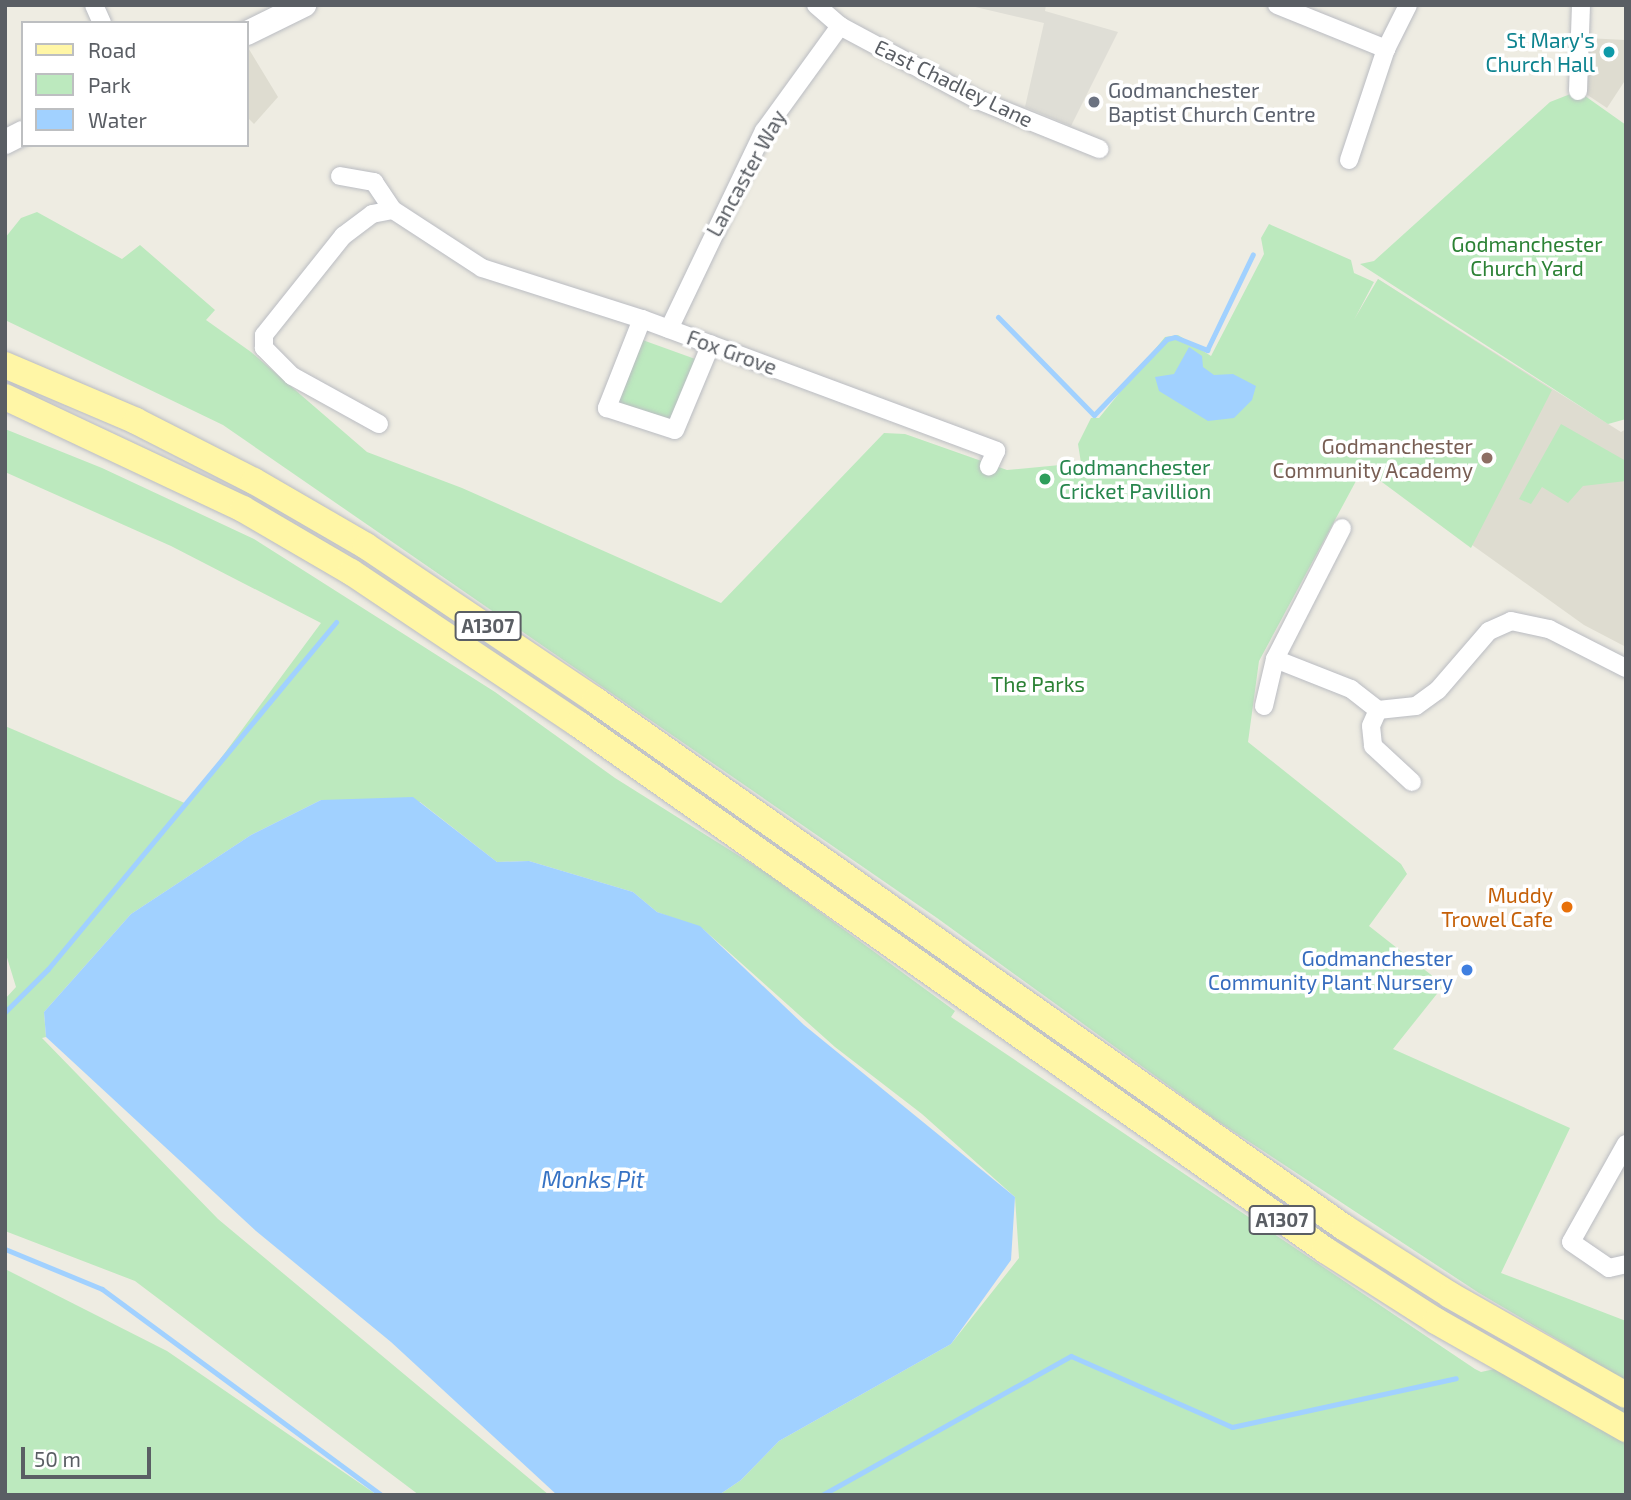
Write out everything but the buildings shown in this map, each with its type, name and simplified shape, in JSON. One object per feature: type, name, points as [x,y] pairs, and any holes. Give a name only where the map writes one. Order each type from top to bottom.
[{"type":"main road","points":[[248,33],[304,5]]},
{"type":"main road","points":[[5,142],[21,134]]},
{"type":"main road","name":"A1307","points":[[5,365],[136,421],[254,481],[366,546],[595,700],[1345,1228],[1626,1395]]},
{"type":"main road","name":"A1307","points":[[5,397],[243,509],[351,572],[578,724],[1325,1250],[1436,1321],[1626,1429]]},
{"type":"street","points":[[94,5],[101,21]]},
{"type":"street","name":"East Chadley Lane","points":[[816,5],[840,26],[978,100],[1099,149]]},
{"type":"street","points":[[1277,5],[1386,49]]},
{"type":"street","points":[[1349,160],[1386,49],[1408,5]]},
{"type":"street","points":[[1578,91],[1581,5]]},
{"type":"street","name":"Lancaster Way","points":[[669,329],[764,131],[840,26]]},
{"type":"street","points":[[340,176],[374,182],[393,210],[372,214],[343,236],[264,335],[264,348],[292,376],[379,424]]},
{"type":"street","name":"Fox Grove","points":[[393,210],[455,247],[482,268],[642,319],[996,451],[989,466]]},
{"type":"street","points":[[642,319],[607,408],[675,430],[711,344]]},
{"type":"street","points":[[1264,706],[1275,659],[1342,528]]},
{"type":"street","points":[[1275,659],[1352,689],[1378,710],[1416,706],[1438,690],[1489,631],[1511,621],[1549,629],[1626,668]]},
{"type":"street","points":[[1378,710],[1371,726],[1373,746],[1412,782]]},
{"type":"street","points":[[1626,1144],[1571,1242],[1609,1268],[1626,1264]]},
{"type":"shaded area","points":[[967,5],[1046,5],[1045,11],[1118,32],[1071,126],[1025,107],[1044,23]]},
{"type":"shaded area","points":[[1585,38],[1626,40],[1626,79],[1607,108],[1583,92]]},
{"type":"shaded area","points":[[248,48],[278,97],[254,124],[248,118]]},
{"type":"shaded area","name":"Godmanchester Community Academy","points":[[1378,279],[1621,432],[1626,429],[1626,647],[1584,625],[1363,467],[1305,403]]},
{"type":"green space","name":"Godmanchester Church Yard","points":[[1578,91],[1626,125],[1626,419],[1608,424],[1360,264],[1374,261],[1550,102]]},
{"type":"green space","name":"The Parks","points":[[37,212],[122,259],[140,245],[215,310],[206,320],[251,352],[367,452],[462,488],[721,603],[884,433],[905,434],[1007,470],[1081,463],[1078,444],[1091,418],[1099,418],[1165,337],[1178,335],[1211,356],[1264,254],[1261,238],[1269,224],[1351,260],[1354,273],[1374,282],[1354,320],[1378,279],[1552,390],[1471,548],[1363,468],[1259,661],[1248,742],[1401,864],[1407,874],[1369,926],[1444,985],[1393,1049],[1570,1128],[1501,1273],[1626,1321],[1626,1495],[719,1495],[741,1480],[779,1441],[951,1344],[1019,1258],[1015,1197],[922,1114],[835,1047],[703,929],[657,912],[633,892],[529,861],[497,862],[420,802],[321,800],[251,835],[131,914],[44,1012],[46,1037],[42,1038],[218,1219],[549,1495],[419,1495],[135,1281],[5,1231],[5,999],[16,987],[5,951],[5,726],[187,804],[321,623],[171,546],[5,472],[5,429],[102,468],[254,539],[495,692],[615,778],[768,874],[955,1011],[951,1017],[1475,1369],[1481,1372],[1577,1351],[1479,1293],[1216,1120],[937,918],[223,425],[5,320],[5,238],[21,218]]},
{"type":"green space","points":[[637,338],[698,360],[672,426],[613,406]]},
{"type":"green space","points":[[1561,424],[1626,461],[1626,481],[1583,486],[1568,503],[1542,487],[1531,504],[1519,499]]},
{"type":"green space","points":[[5,1269],[167,1351],[377,1495],[5,1495]]},
{"type":"water","points":[[1189,347],[1202,356],[1203,367],[1214,375],[1233,374],[1256,386],[1252,400],[1234,418],[1208,421],[1159,391],[1155,377],[1174,374]]},
{"type":"water","name":"Monks Pit","points":[[413,797],[497,862],[529,861],[633,892],[657,912],[700,926],[804,1025],[1015,1197],[1011,1260],[951,1344],[779,1441],[741,1480],[719,1495],[557,1495],[391,1342],[256,1231],[46,1037],[44,1012],[131,914],[251,835],[321,800]]},
{"type":"waterway","points":[[998,317],[1094,415],[1167,339],[1175,337],[1207,350],[1253,254]]},
{"type":"waterway","points":[[5,1012],[48,969],[336,622]]},
{"type":"waterway","points":[[5,1249],[102,1289],[381,1495]]},
{"type":"waterway","points":[[822,1495],[1071,1356],[1232,1427],[1456,1378]]},
{"type":"place","name":"St Mary's Church Hall","points":[[1609,52]]},
{"type":"place","name":"Godmanchester Baptist Church Centre","points":[[1094,102]]},
{"type":"place","name":"Godmanchester Community Academy","points":[[1487,458]]},
{"type":"place","name":"Godmanchester Cricket Pavillion","points":[[1045,479]]},
{"type":"place","name":"Muddy Trowel Cafe","points":[[1567,907]]},
{"type":"place","name":"Godmanchester Community Plant Nursery","points":[[1467,970]]}]
